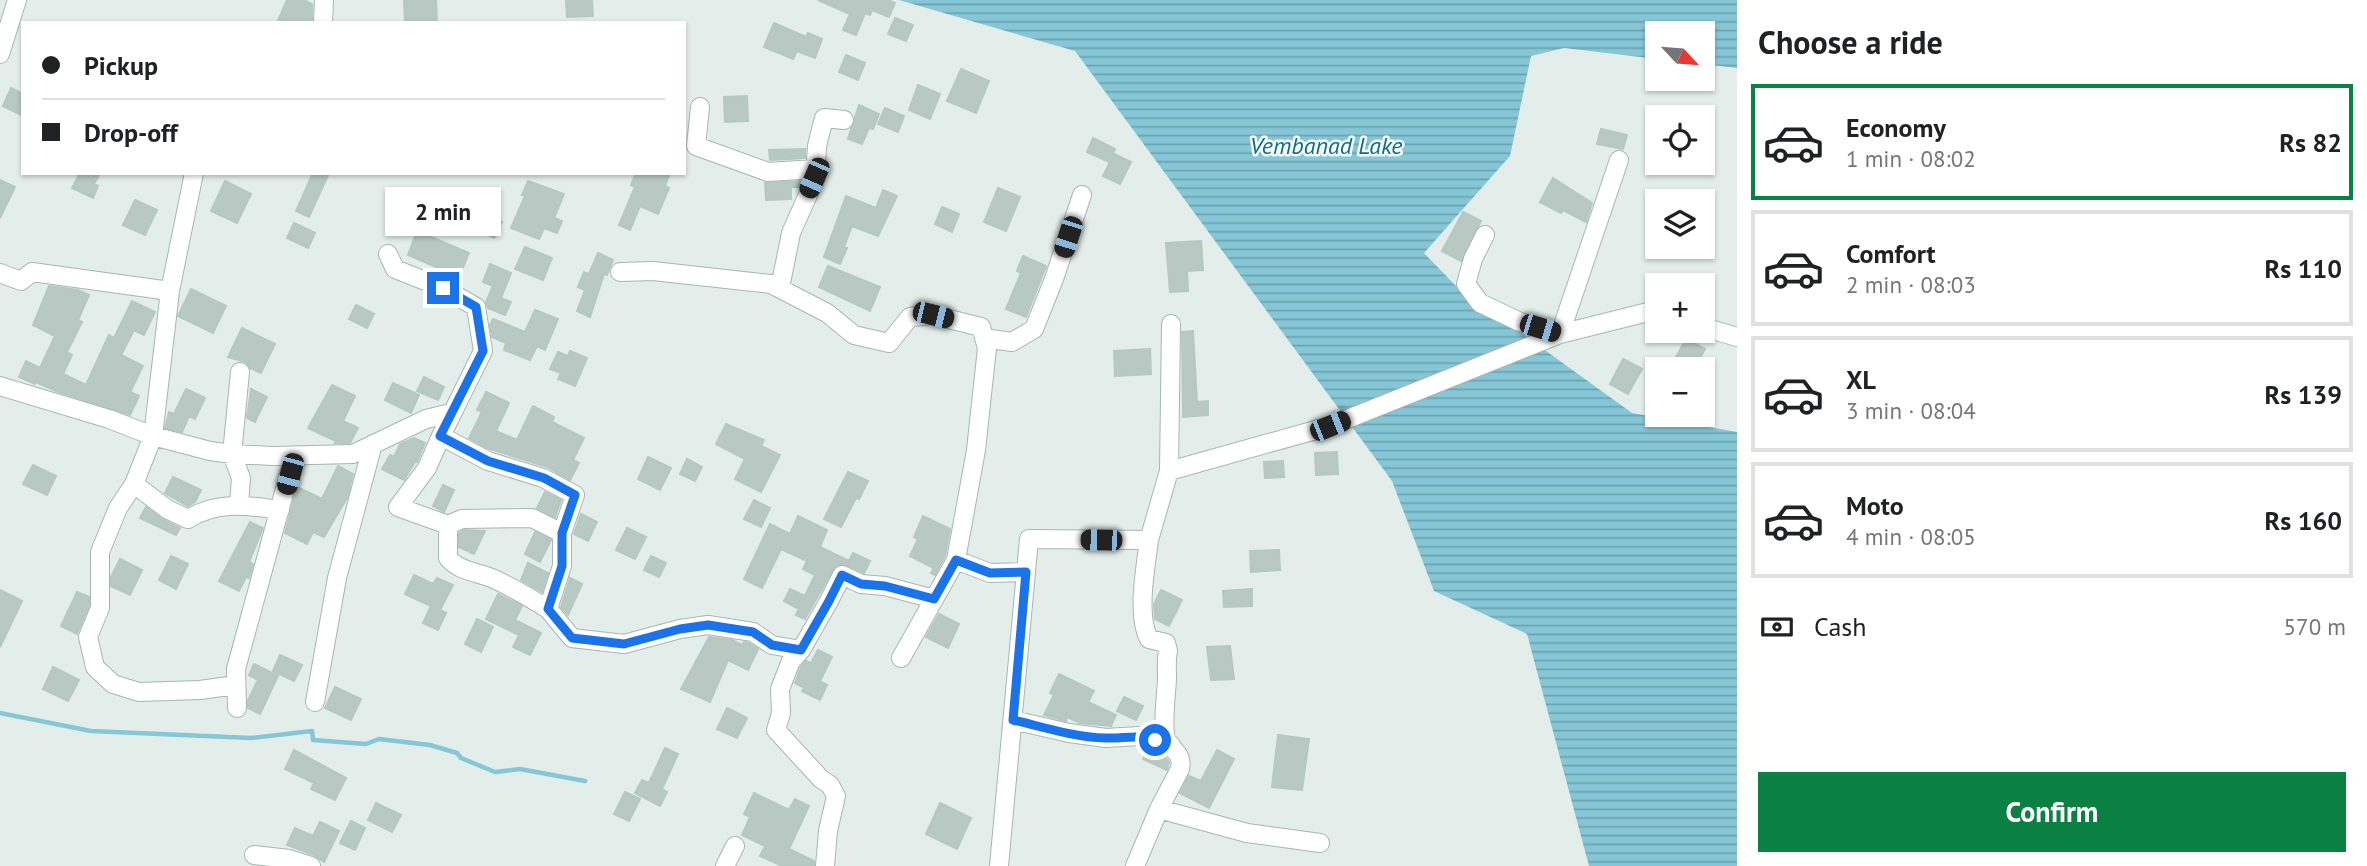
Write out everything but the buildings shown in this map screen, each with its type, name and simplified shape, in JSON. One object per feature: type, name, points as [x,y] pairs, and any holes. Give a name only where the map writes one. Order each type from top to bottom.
[{"type":"street","points":[[0,54],[17,0]]},
{"type":"street","points":[[323,21],[324,0]]},
{"type":"street","points":[[700,107],[696,146],[768,172],[816,169]]},
{"type":"street","points":[[780,288],[791,233],[814,178],[817,146],[824,118],[844,120]]},
{"type":"street","points":[[1560,334],[1619,160]]},
{"type":"street","points":[[194,175],[170,291],[153,436],[134,484],[118,508],[100,552],[100,608],[88,637],[95,667],[113,684],[139,692],[200,690],[236,685]]},
{"type":"street","points":[[984,338],[1013,342],[1034,330],[1082,195]]},
{"type":"street","points":[[1485,235],[1473,259],[1466,285],[1480,303],[1520,322],[1560,334]]},
{"type":"street","points":[[388,254],[395,269],[443,288],[476,307],[483,351],[427,468],[398,507],[448,525],[462,519],[532,518],[562,533]]},
{"type":"street","points":[[620,272],[653,271],[771,285],[827,313],[855,335],[888,342],[910,317],[933,315],[981,327],[987,348],[976,450],[956,560],[901,658]]},
{"type":"street","points":[[0,273],[21,281],[32,272],[170,291]]},
{"type":"street","points":[[1168,471],[1330,426],[1560,334],[1645,313]]},
{"type":"street","points":[[1135,866],[1159,810],[1181,769],[1180,757],[1165,735],[1168,651],[1166,643],[1149,639],[1144,622],[1143,580],[1150,540],[1168,471],[1171,324]]},
{"type":"street","points":[[1715,331],[1737,337]]},
{"type":"street","points":[[239,505],[241,478],[232,454],[240,372]]},
{"type":"street","points":[[0,386],[110,419],[153,436],[232,454],[353,454],[426,419],[451,413]]},
{"type":"street","points":[[440,436],[488,461],[544,478],[575,495],[562,533],[562,566],[548,609]]},
{"type":"street","points":[[315,702],[337,578],[373,444]]},
{"type":"street","points":[[237,708],[236,669],[294,456]]},
{"type":"street","points":[[134,484],[167,509],[188,519],[202,511],[239,505],[280,510]]},
{"type":"street","points":[[448,525],[448,558],[453,564],[494,579],[548,609],[572,638],[624,644],[680,629],[708,625],[753,632],[772,645],[801,650]]},
{"type":"street","points":[[999,866],[1029,539],[1150,540]]},
{"type":"street","points":[[956,560],[990,573],[1026,572]]},
{"type":"street","points":[[825,866],[828,831],[836,796],[830,785],[821,779],[776,730],[780,713],[780,689],[791,661],[801,650],[842,575],[861,584],[885,586],[934,599]]},
{"type":"street","points":[[1013,720],[1069,733],[1106,738],[1139,736],[1171,745]]},
{"type":"street","points":[[1159,810],[1247,833],[1320,843]]},
{"type":"street","points":[[725,866],[734,846]]},
{"type":"street","points":[[254,855],[289,859],[311,866]]},
{"type":"water","name":"Vembanad Lake","points":[[899,0],[1737,0],[1737,68],[1715,65],[1715,21],[1645,21],[1645,58],[1564,48],[1531,56],[1510,156],[1424,253],[1455,285],[1632,413],[1645,415],[1645,427],[1709,427],[1737,432],[1737,866],[1589,866],[1527,634],[1434,591],[1392,481],[1075,51]]},
{"type":"waterway","points":[[0,713],[91,731],[251,738],[312,731],[313,740],[366,744],[379,739],[430,745],[457,753],[461,758],[495,772],[520,769],[585,781]]},
{"type":"route","points":[[443,288],[476,307],[483,351],[440,436],[488,461],[544,478],[575,495],[562,533],[562,566],[548,609],[572,638],[624,644],[680,629],[708,625],[753,632],[772,645],[801,650],[842,575],[861,584],[885,586],[934,599],[956,560],[990,573],[1026,572],[1013,720],[1069,733],[1106,738],[1139,736],[1155,740]]}]
